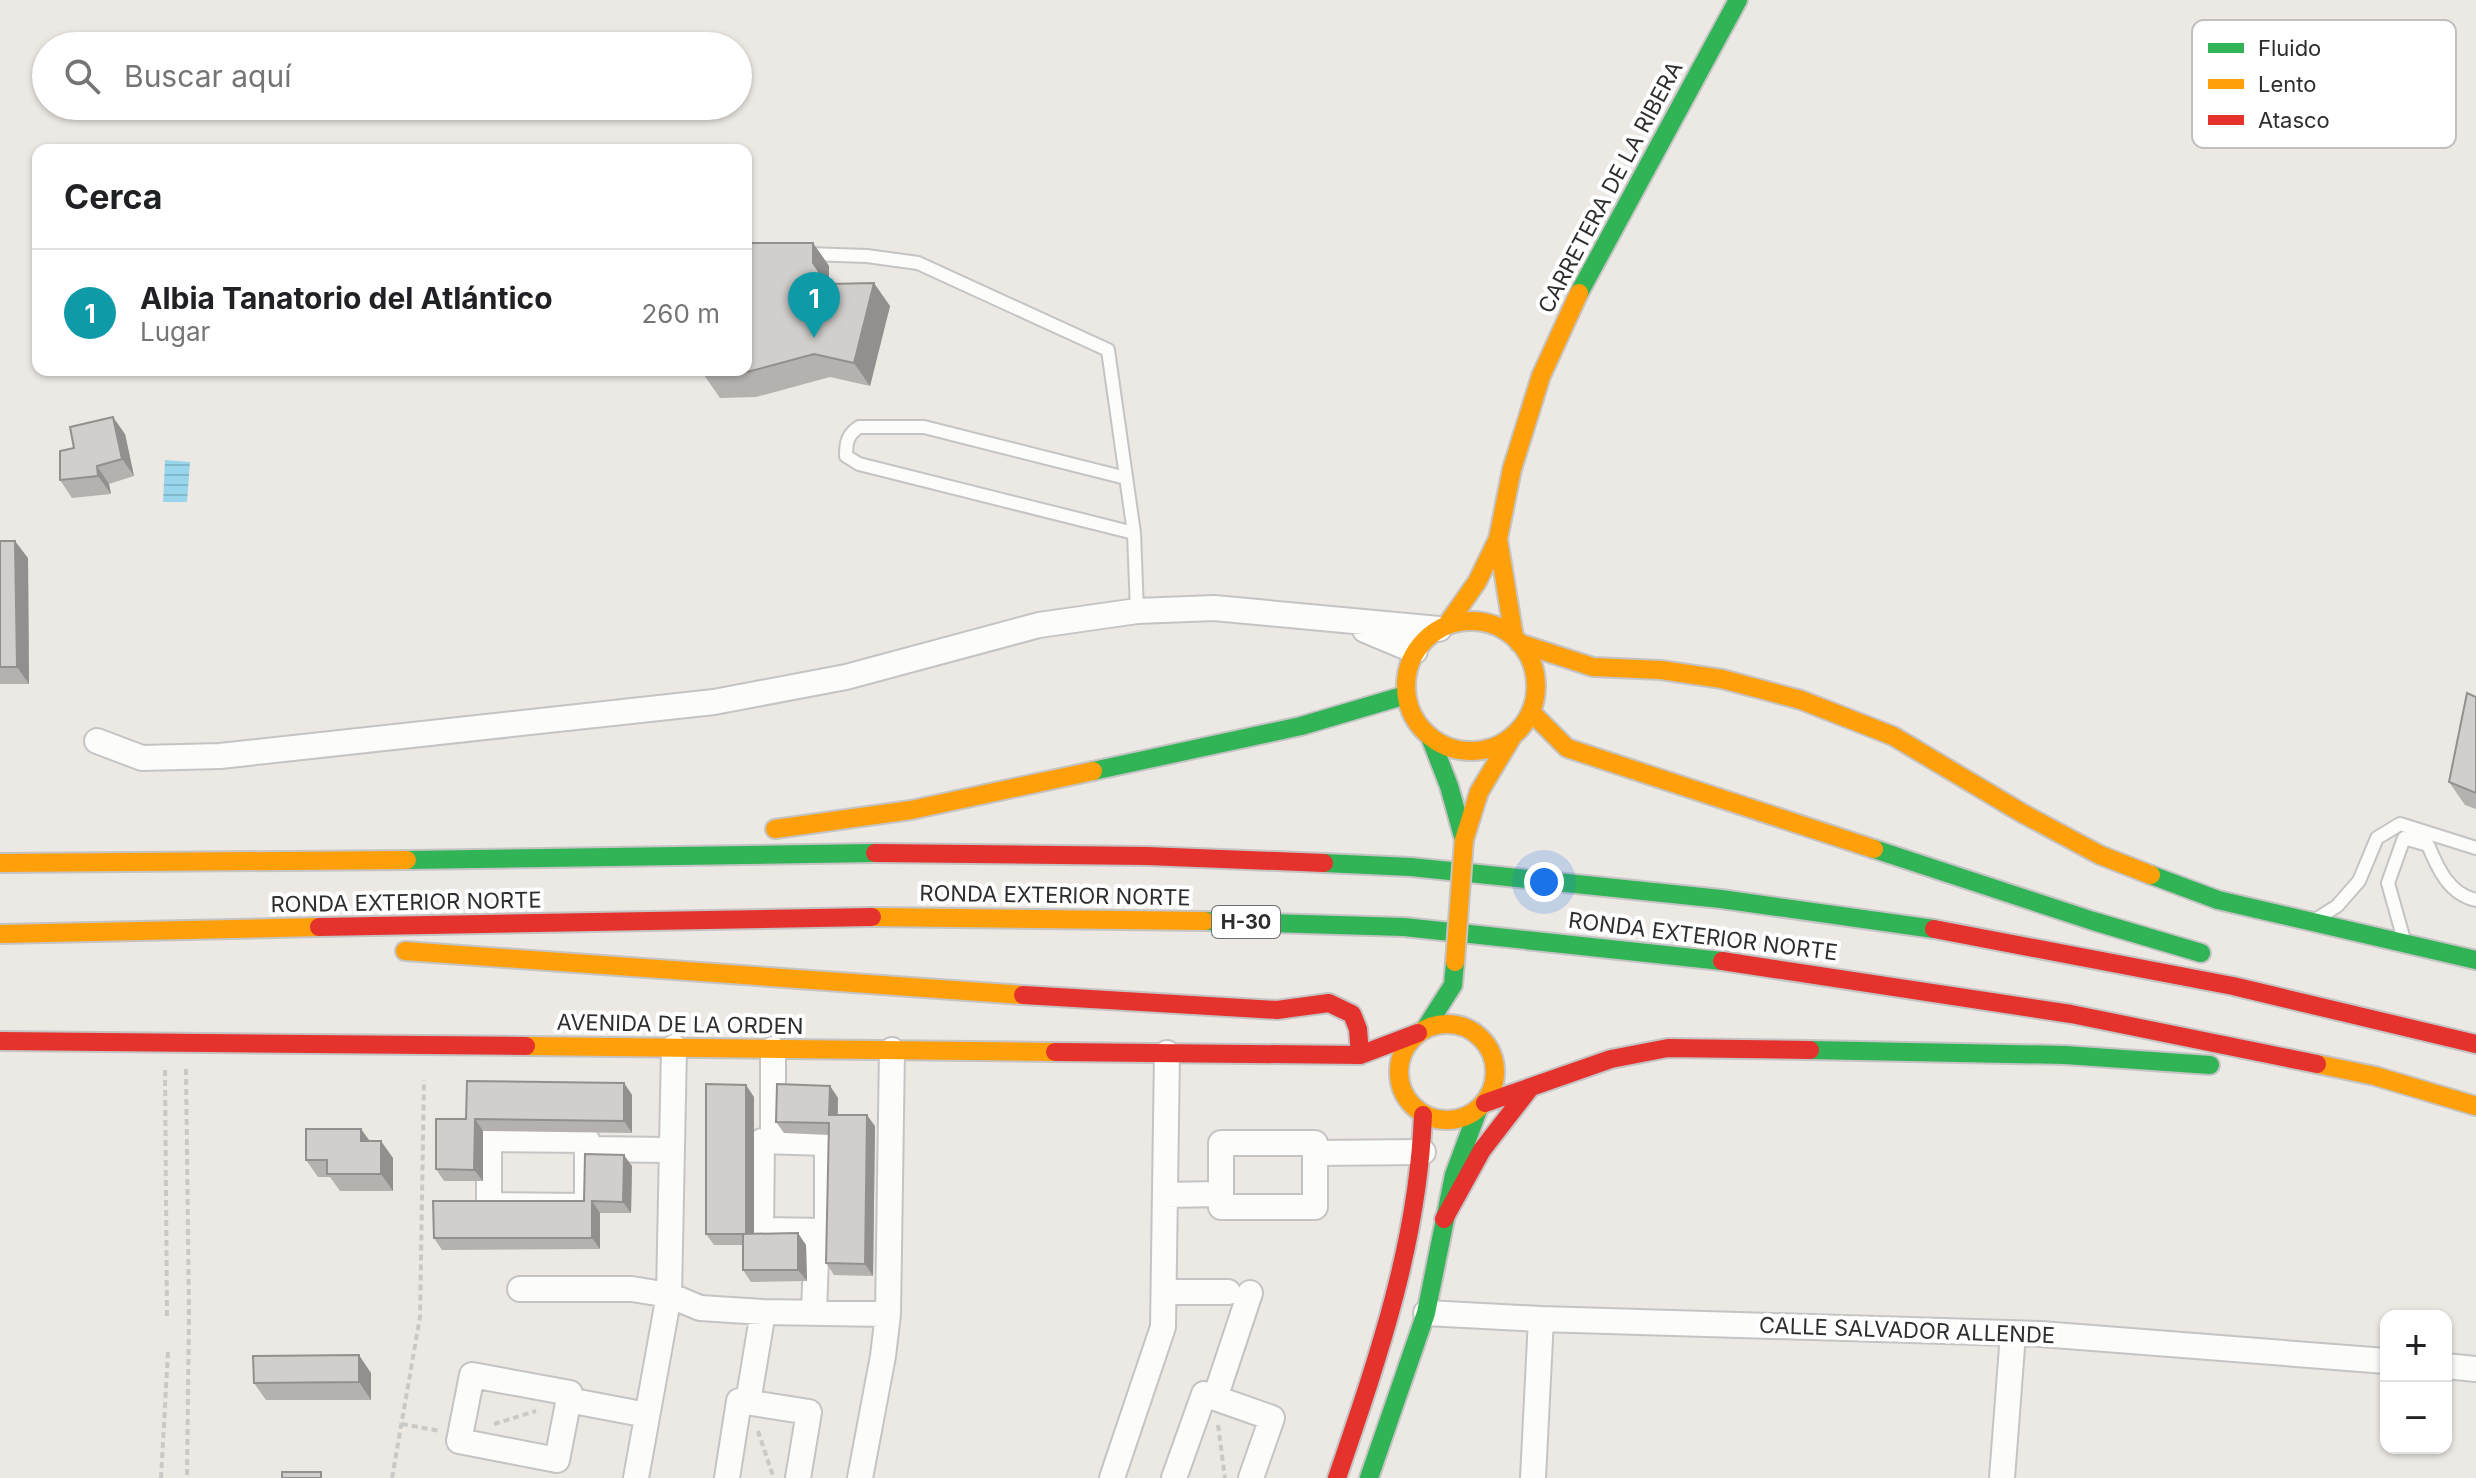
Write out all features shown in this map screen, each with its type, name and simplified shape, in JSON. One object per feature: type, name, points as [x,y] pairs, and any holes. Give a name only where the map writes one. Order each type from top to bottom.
[{"type":"main road","name":"CARRETERA DE LA RIBERA","points":[[1498,539],[1512,469],[1541,376],[1589,270],[1738,0]]},
{"type":"main road","points":[[1442,628],[1477,582],[1498,539]]},
{"type":"main road","points":[[1498,539],[1517,640]]},
{"type":"main road","points":[[1512,737],[1492,748],[1471,751],[1449,747],[1430,737],[1410,711],[1406,695],[1405,680],[1415,651],[1428,636],[1442,628],[1464,621],[1482,622],[1499,627],[1517,640],[1534,667],[1551,680]]},
{"type":"main road","points":[[1517,640],[1593,667],[1661,670],[1722,679],[1801,700],[1893,736],[2022,813],[2100,855],[2218,900],[2476,960]]},
{"type":"main road","points":[[1369,1478],[1426,1313],[1454,1175],[1494,1084],[1495,1063],[1487,1044],[1471,1029],[1453,985],[1464,840],[1479,792],[1551,680],[1593,667]]},
{"type":"main road","points":[[756,830],[787,829],[911,810],[1301,726],[1406,695]]},
{"type":"main road","points":[[1531,712],[1567,748],[2093,921],[2224,960]]},
{"type":"main road","points":[[1430,737],[1449,786],[1464,840]]},
{"type":"main road","points":[[412,858],[614,838]]},
{"type":"main road","name":"RONDA EXTERIOR NORTE","points":[[0,863],[201,863],[825,853],[1147,856],[1411,867],[1721,899],[1906,924],[2233,986],[2476,1044]]},
{"type":"main road","name":"RONDA EXTERIOR NORTE","points":[[0,934],[811,916],[1115,919],[1404,927],[1711,959],[2071,1014],[2375,1076],[2476,1106]]},
{"type":"main road","points":[[144,932],[316,945]]},
{"type":"main road","points":[[379,949],[976,992],[1277,1010],[1329,1003],[1352,1014],[1358,1029],[1360,1055],[1423,1115],[1442,1121],[1461,1119],[1482,1106],[1611,1059],[1668,1048],[2065,1055],[2231,1069]]},
{"type":"main road","points":[[1422,1031],[1453,985]]},
{"type":"main road","points":[[2380,1002],[2476,1033]]},
{"type":"main road","points":[[1407,1101],[1399,1082],[1399,1061],[1406,1045],[1433,1025],[1451,1023],[1471,1029]]},
{"type":"main road","name":"AVENIDA DE LA ORDEN","points":[[0,1041],[1360,1055],[1422,1031]]},
{"type":"main road","points":[[1444,1219],[1466,1173],[1493,1131],[1531,1087]]},
{"type":"main road","points":[[2393,1101],[2476,1115]]},
{"type":"main road","points":[[1337,1478],[1386,1336],[1405,1257],[1423,1152],[1423,1115]]},
{"type":"street","points":[[97,741],[142,758],[220,756],[714,702],[846,677],[1039,625],[1137,611],[1214,608],[1442,628]]},
{"type":"street","points":[[1345,621],[1415,651]]},
{"type":"street","points":[[636,1478],[669,1295],[674,1047]]},
{"type":"street","points":[[773,1049],[773,1141]]},
{"type":"street","points":[[860,1478],[888,1314],[892,1050]]},
{"type":"street","points":[[1112,1478],[1163,1327],[1167,1053]]},
{"type":"street","points":[[489,1139],[587,1140],[587,1149],[587,1206],[489,1205],[489,1139]]},
{"type":"street","points":[[762,1141],[773,1141],[827,1143],[827,1231],[761,1230],[762,1141]]},
{"type":"street","points":[[1221,1143],[1315,1143],[1315,1153],[1315,1207],[1221,1207],[1221,1143]]},
{"type":"street","points":[[587,1149],[671,1150]]},
{"type":"street","points":[[1315,1153],[1423,1152]]},
{"type":"street","points":[[1165,1195],[1221,1194]]},
{"type":"street","points":[[814,1313],[817,1231]]},
{"type":"street","points":[[520,1289],[632,1289],[669,1295],[700,1308],[888,1314]]},
{"type":"street","points":[[1164,1292],[1239,1292],[1215,1398]]},
{"type":"street","points":[[748,1402],[763,1312]]},
{"type":"street","name":"CALLE SALVADOR ALLENDE","points":[[1426,1313],[2013,1334],[2380,1360]]},
{"type":"street","points":[[1533,1478],[1541,1319]]},
{"type":"street","points":[[2002,1478],[2013,1334]]},
{"type":"street","points":[[2452,1367],[2476,1369]]},
{"type":"street","points":[[472,1375],[570,1393],[568,1400],[557,1460],[459,1441],[472,1375]]},
{"type":"street","points":[[1174,1478],[1204,1394],[1272,1418],[1251,1478]]},
{"type":"street","points":[[568,1400],[647,1415]]},
{"type":"street","points":[[727,1478],[739,1401],[809,1412],[798,1478]]},
{"type":"lane","points":[[795,254],[867,256],[918,263],[1108,350],[1134,533],[1137,611]]},
{"type":"lane","points":[[1126,478],[924,427],[859,427],[850,432],[846,444],[846,456],[859,464],[1134,533]]},
{"type":"lane","points":[[2311,922],[2337,906],[2359,881],[2377,838],[2400,824],[2476,848]]},
{"type":"lane","points":[[2405,943],[2388,883],[2404,838],[2428,845],[2447,880],[2462,897],[2476,900]]},
{"type":"path","points":[[165,1069],[167,1319]]},
{"type":"path","points":[[186,1069],[189,1313],[187,1478]]},
{"type":"path","points":[[392,1478],[420,1317],[424,1080]]},
{"type":"path","points":[[161,1478],[168,1352]]},
{"type":"path","points":[[1215,1398],[1225,1478]]},
{"type":"path","points":[[748,1402],[774,1478]]},
{"type":"water","points":[[165,460],[190,462],[187,502],[163,502]]},
{"type":"building","points":[[752,243],[813,243],[813,263],[828,284],[874,283],[854,363],[814,354],[752,371]]},
{"type":"building","points":[[113,417],[122,459],[97,466],[98,476],[60,480],[60,451],[74,448],[70,427]]},
{"type":"building","points":[[0,541],[15,541],[17,667],[0,667]]},
{"type":"building","points":[[2467,693],[2476,697],[2476,793],[2449,782]]},
{"type":"building","points":[[467,1081],[624,1083],[624,1121],[475,1119],[474,1170],[436,1169],[436,1119],[466,1119]]},
{"type":"building","points":[[706,1084],[746,1085],[746,1234],[706,1234]]},
{"type":"building","points":[[777,1084],[830,1086],[829,1115],[867,1115],[865,1264],[826,1263],[829,1123],[776,1122]]},
{"type":"building","points":[[306,1129],[361,1129],[361,1141],[381,1141],[381,1174],[327,1174],[327,1160],[306,1160]]},
{"type":"building","points":[[585,1154],[624,1155],[623,1202],[592,1201],[592,1238],[434,1238],[433,1201],[584,1201]]},
{"type":"building","points":[[798,1233],[798,1270],[743,1270],[743,1234]]},
{"type":"building","points":[[359,1355],[359,1382],[254,1383],[253,1356]]},
{"type":"building","points":[[282,1472],[321,1472],[321,1478],[282,1478]]},
{"type":"traffic: fast","points":[[1579,293],[1738,0]]},
{"type":"traffic: fast","points":[[1093,771],[1301,726],[1406,695]]},
{"type":"traffic: fast","points":[[1430,737],[1449,786],[1464,840]]},
{"type":"traffic: fast","points":[[1874,849],[2201,953]]},
{"type":"traffic: fast","points":[[407,860],[875,853]]},
{"type":"traffic: fast","points":[[1324,863],[1411,867],[1721,899],[1934,929]]},
{"type":"traffic: fast","points":[[2151,875],[2218,900],[2476,960]]},
{"type":"traffic: fast","points":[[1205,921],[1404,927],[1722,961]]},
{"type":"traffic: fast","points":[[1425,1029],[1453,985],[1455,962]]},
{"type":"traffic: fast","points":[[1810,1050],[2065,1055],[2210,1065]]},
{"type":"traffic: fast","points":[[1369,1478],[1426,1313],[1454,1175],[1478,1110]]},
{"type":"traffic: slow","points":[[1446,626],[1477,582],[1498,539],[1512,469],[1541,376],[1579,293]]},
{"type":"traffic: slow","points":[[1498,539],[1514,637]]},
{"type":"traffic: slow","points":[[1471,621],[1496,626],[1517,640],[1531,661],[1536,686],[1531,711],[1517,732],[1496,746],[1471,751],[1446,746],[1425,732],[1411,711],[1406,686],[1411,661],[1425,640],[1446,626],[1471,621]]},
{"type":"traffic: slow","points":[[1519,643],[1593,667],[1661,670],[1722,679],[1801,700],[1893,736],[2022,813],[2100,855],[2151,875]]},
{"type":"traffic: slow","points":[[1531,712],[1567,748],[1874,849]]},
{"type":"traffic: slow","points":[[1464,840],[1479,792],[1512,737]]},
{"type":"traffic: slow","points":[[775,829],[911,810],[1093,771]]},
{"type":"traffic: slow","points":[[1455,962],[1464,840]]},
{"type":"traffic: slow","points":[[0,863],[407,860]]},
{"type":"traffic: slow","points":[[872,917],[1205,921]]},
{"type":"traffic: slow","points":[[0,934],[319,927]]},
{"type":"traffic: slow","points":[[405,951],[1023,995]]},
{"type":"traffic: slow","points":[[1447,1024],[1466,1027],[1481,1038],[1492,1053],[1495,1072],[1492,1091],[1481,1106],[1466,1117],[1447,1120],[1428,1117],[1413,1106],[1402,1091],[1399,1072],[1402,1053],[1413,1038],[1428,1027],[1447,1024]]},
{"type":"traffic: slow","points":[[526,1046],[1055,1052]]},
{"type":"traffic: slow","points":[[2317,1064],[2375,1076],[2476,1106]]},
{"type":"traffic: jam","points":[[875,853],[1147,856],[1324,863]]},
{"type":"traffic: jam","points":[[319,927],[872,917]]},
{"type":"traffic: jam","points":[[1934,929],[2233,986],[2476,1044]]},
{"type":"traffic: jam","points":[[1722,961],[2071,1014],[2317,1064]]},
{"type":"traffic: jam","points":[[1023,995],[1277,1010],[1329,1003],[1352,1014],[1358,1029],[1360,1055]]},
{"type":"traffic: jam","points":[[1055,1052],[1360,1055],[1418,1033]]},
{"type":"traffic: jam","points":[[0,1041],[526,1046]]},
{"type":"traffic: jam","points":[[1485,1103],[1611,1059],[1668,1048],[1810,1050]]},
{"type":"traffic: jam","points":[[1444,1219],[1482,1150],[1530,1088]]},
{"type":"traffic: jam","points":[[1337,1478],[1394,1300],[1413,1209],[1423,1115]]},
{"type":"place","name":"Albia Tanatorio del Atlántico","points":[[814,338]]}]
